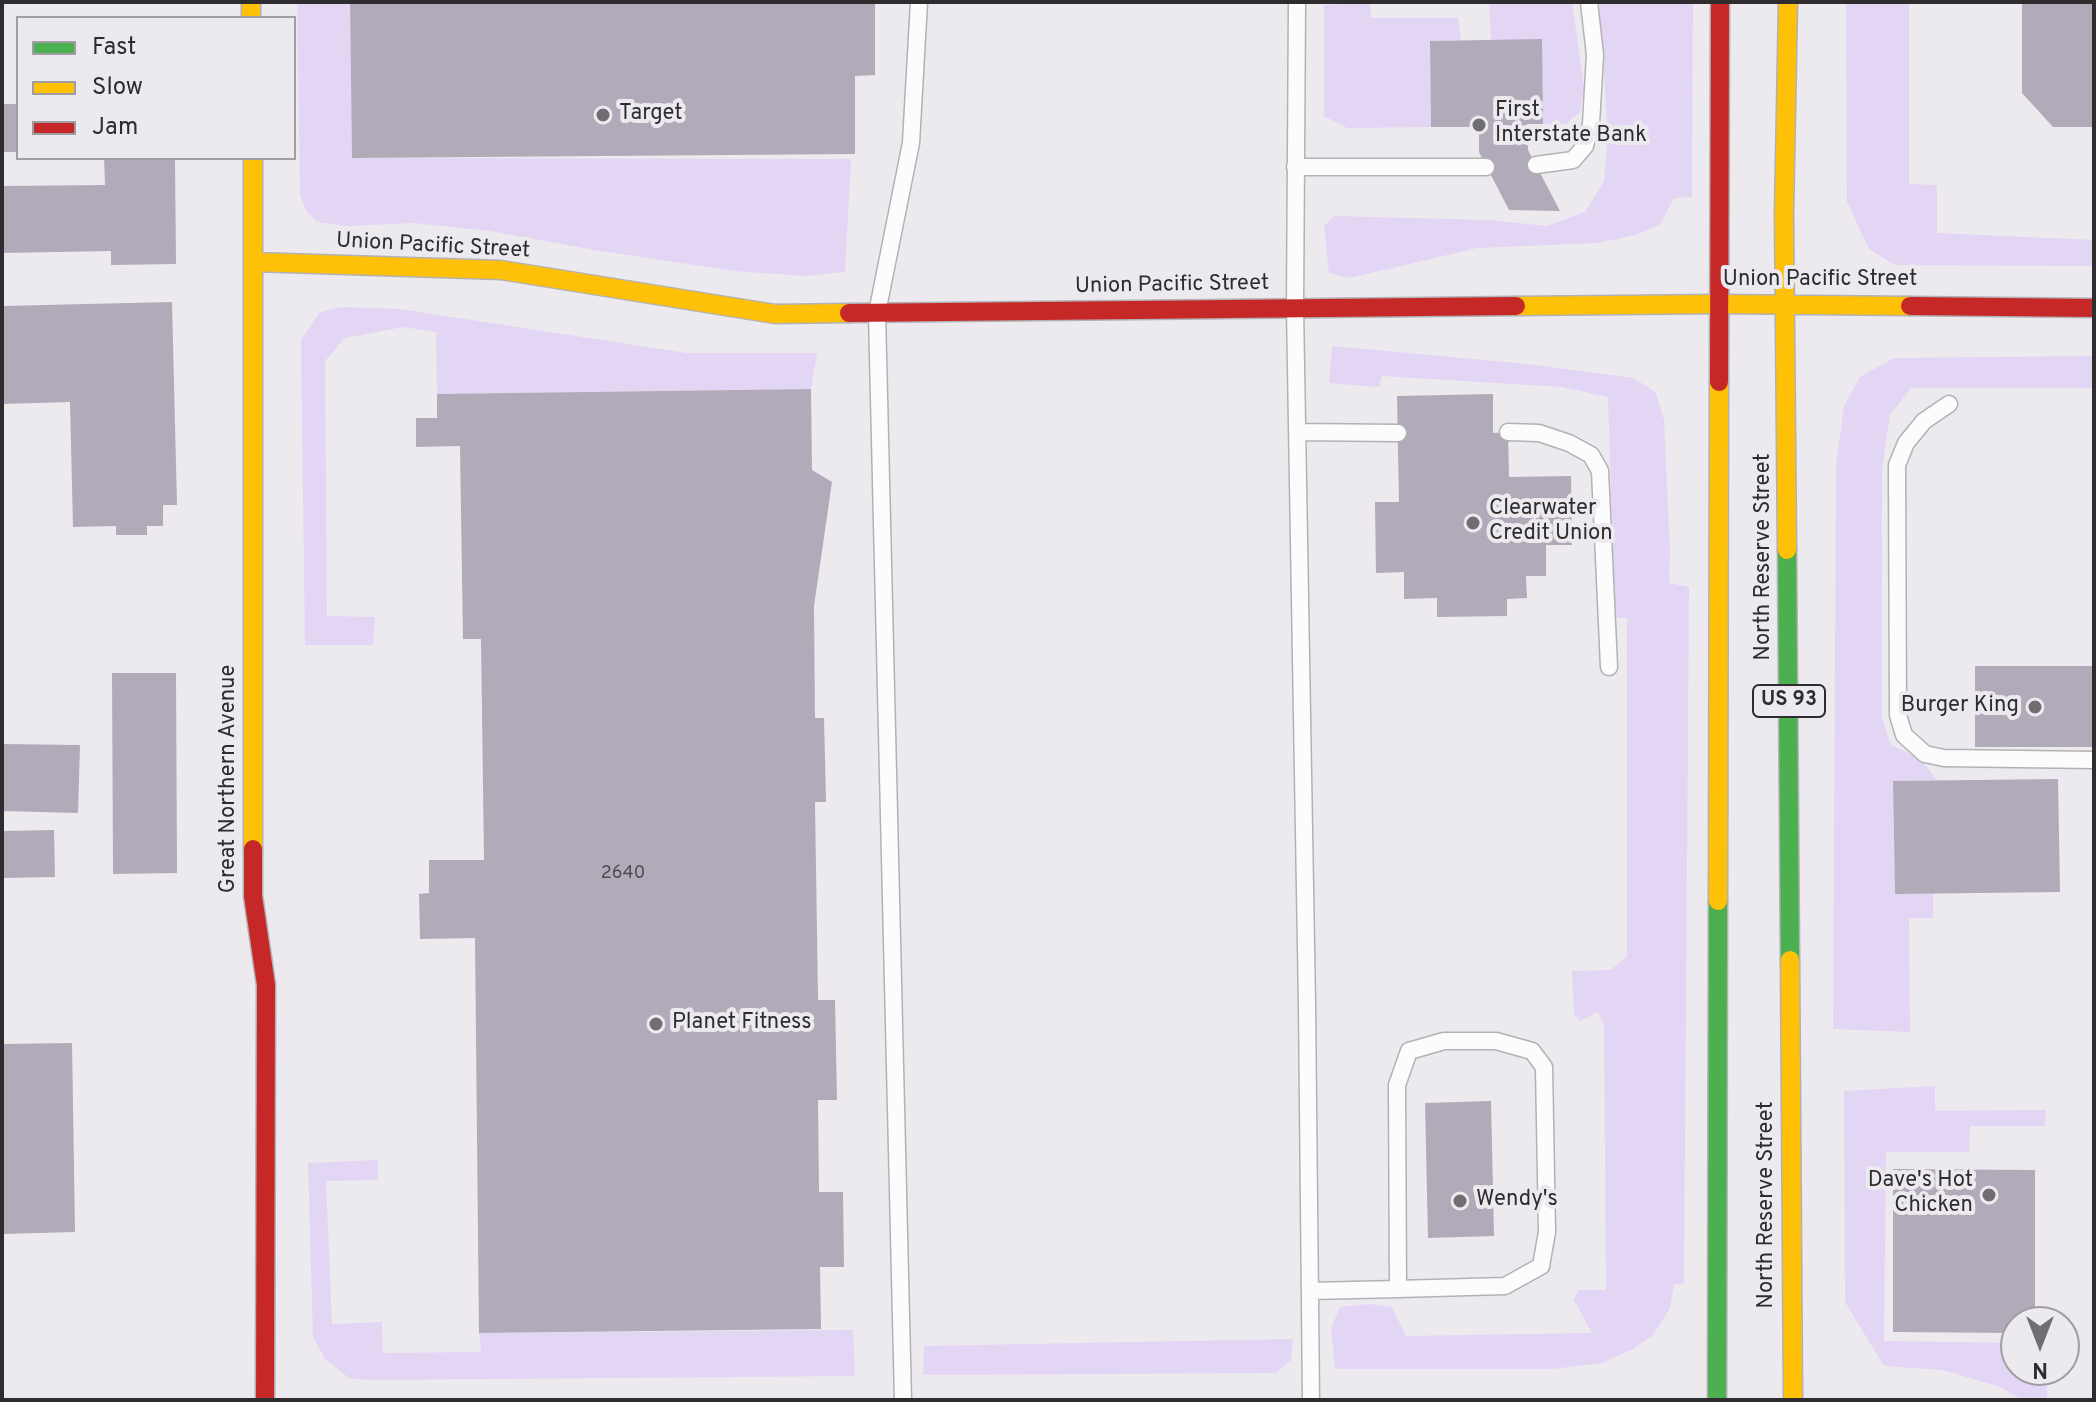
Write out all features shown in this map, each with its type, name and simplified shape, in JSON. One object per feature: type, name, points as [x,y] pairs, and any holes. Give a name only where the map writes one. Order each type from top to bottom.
[{"type":"main road","points":[[1717,1400],[1720,2]]},
{"type":"main road","name":"North Reserve Street","points":[[1788,2],[1784,214],[1793,1400]]},
{"type":"main road","name":"Great Northern Avenue","points":[[253,160],[253,896],[266,985],[265,1400]]},
{"type":"main road","name":"Union Pacific Street","points":[[254,262],[501,270],[775,314],[1719,304],[2094,308]]},
{"type":"lane","points":[[903,1400],[877,313],[911,143],[919,2]]},
{"type":"lane","points":[[1297,2],[1295,308],[1311,1400]]},
{"type":"lane","points":[[1536,165],[1573,160],[1585,146],[1591,124],[1595,55],[1589,2]]},
{"type":"lane","points":[[1295,167],[1486,167]]},
{"type":"lane","points":[[1949,404],[1924,421],[1906,443],[1897,465],[1898,715],[1904,735],[1925,754],[1944,758],[2094,760]]},
{"type":"lane","points":[[1297,432],[1398,433]]},
{"type":"lane","points":[[1508,432],[1539,433],[1569,443],[1591,455],[1600,471],[1609,667]]},
{"type":"lane","points":[[1310,1291],[1398,1289],[1505,1286],[1541,1266],[1547,1232],[1544,1067],[1532,1051],[1496,1041],[1444,1041],[1409,1051],[1397,1085],[1398,1289]]},
{"type":"shaded area","points":[[297,2],[350,2],[352,158],[851,159],[845,272],[805,276],[735,271],[490,231],[414,223],[345,226],[317,222],[306,211],[300,195]]},
{"type":"shaded area","points":[[1489,2],[1572,2],[1584,87],[1580,112],[1566,124],[1543,124],[1491,40]]},
{"type":"shaded area","points":[[1599,2],[1693,2],[1692,197],[1674,198],[1660,224],[1636,235],[1597,243],[1477,248],[1350,278],[1329,273],[1324,226],[1334,216],[1489,220],[1547,226],[1585,212],[1604,181],[1608,137]]},
{"type":"shaded area","points":[[1846,2],[1909,2],[1909,184],[1937,185],[1937,233],[2094,240],[2094,266],[1895,265],[1869,249],[1847,202]]},
{"type":"shaded area","points":[[1370,3],[1371,18],[1458,18],[1461,40],[1430,41],[1431,127],[1347,128],[1324,116],[1324,5]]},
{"type":"shaded area","points":[[341,307],[399,309],[687,353],[817,353],[811,389],[437,394],[436,332],[403,327],[345,338],[325,361],[327,616],[375,617],[373,645],[305,645],[301,340],[320,312]]},
{"type":"shaded area","points":[[1332,346],[1527,364],[1634,378],[1656,393],[1664,420],[1669,583],[1689,587],[1684,1283],[1674,1285],[1670,1308],[1653,1335],[1633,1349],[1602,1363],[1553,1369],[1335,1369],[1331,1328],[1340,1307],[1369,1304],[1392,1307],[1406,1336],[1592,1333],[1574,1300],[1578,1290],[1606,1290],[1604,1026],[1598,1012],[1580,1021],[1574,1014],[1572,971],[1611,970],[1627,956],[1627,618],[1615,618],[1608,397],[1562,387],[1382,376],[1379,387],[1329,383]]},
{"type":"shaded area","points":[[2094,356],[2094,388],[1911,388],[1890,415],[1882,470],[1882,718],[1891,745],[1919,758],[1937,780],[1893,781],[1895,894],[1933,893],[1933,918],[1909,918],[1910,1032],[1833,1029],[1836,465],[1844,406],[1860,377],[1894,358]]},
{"type":"shaded area","points":[[1935,1086],[1935,1111],[2046,1110],[2045,1126],[1970,1126],[1969,1152],[1886,1152],[1884,1341],[2000,1343],[2000,1386],[2047,1386],[2047,1400],[2023,1400],[2000,1387],[1943,1370],[1884,1366],[1845,1302],[1844,1091]]},
{"type":"shaded area","points":[[378,1160],[378,1180],[326,1181],[332,1324],[382,1322],[383,1353],[481,1352],[479,1333],[853,1330],[855,1376],[349,1378],[325,1359],[313,1337],[308,1163]]},
{"type":"shaded area","points":[[1293,1339],[1291,1360],[1275,1373],[923,1375],[924,1346]]},
{"type":"building","name":"Target","points":[[350,2],[875,2],[875,75],[855,76],[855,154],[352,158]]},
{"type":"building","points":[[2022,2],[2094,2],[2094,127],[2053,127],[2022,93]]},
{"type":"building","name":"First Interstate Bank","points":[[1542,39],[1543,124],[1527,124],[1528,150],[1560,211],[1509,210],[1479,152],[1479,127],[1431,127],[1430,41]]},
{"type":"building","points":[[2,104],[16,104],[16,152],[2,152]]},
{"type":"building","points":[[104,160],[175,160],[176,264],[111,265],[111,251],[2,253],[2,186],[105,185]]},
{"type":"building","points":[[172,302],[177,505],[163,505],[163,526],[147,526],[147,535],[116,535],[116,526],[73,527],[70,402],[2,404],[2,306]]},
{"type":"building","points":[[811,389],[812,470],[832,482],[814,606],[815,718],[824,718],[826,802],[815,802],[818,1000],[835,1000],[837,1100],[818,1100],[819,1192],[843,1192],[844,1267],[820,1267],[821,1329],[479,1333],[475,938],[420,939],[419,894],[429,893],[429,860],[484,860],[481,639],[463,639],[460,446],[416,447],[416,418],[437,418],[437,394]]},
{"type":"building","name":"Clearwater Credit Union","points":[[1493,394],[1493,433],[1508,432],[1509,477],[1571,476],[1572,545],[1546,545],[1546,576],[1526,576],[1527,598],[1507,599],[1507,616],[1437,617],[1437,598],[1404,599],[1404,572],[1376,573],[1375,502],[1399,502],[1397,396]]},
{"type":"building","name":"Burger King","points":[[1975,666],[2094,666],[2094,747],[1975,747]]},
{"type":"building","points":[[112,673],[176,673],[177,873],[113,874]]},
{"type":"building","points":[[2,744],[80,745],[78,813],[2,811]]},
{"type":"building","points":[[2058,779],[2060,892],[1895,894],[1893,781]]},
{"type":"building","points":[[54,830],[55,877],[2,878],[2,831]]},
{"type":"building","points":[[72,1043],[75,1232],[2,1234],[2,1044]]},
{"type":"building","name":"Wendy's","points":[[1491,1101],[1494,1236],[1428,1238],[1425,1103]]},
{"type":"building","points":[[1893,1169],[2035,1170],[2035,1306],[2000,1306],[2000,1333],[1893,1332]]},
{"type":"traffic: fast","points":[[1787,550],[1790,960]]},
{"type":"traffic: fast","points":[[1717,1400],[1718,901]]},
{"type":"traffic: slow","points":[[251,2],[251,16]]},
{"type":"traffic: slow","points":[[1787,550],[1784,214],[1788,2]]},
{"type":"traffic: slow","points":[[253,160],[253,849]]},
{"type":"traffic: slow","points":[[254,262],[501,270],[775,314],[849,313]]},
{"type":"traffic: slow","points":[[1516,306],[1910,306]]},
{"type":"traffic: slow","points":[[1718,901],[1719,382]]},
{"type":"traffic: slow","points":[[1790,960],[1793,1400]]},
{"type":"traffic: jam","points":[[1719,382],[1720,2]]},
{"type":"traffic: jam","points":[[849,313],[1516,306]]},
{"type":"traffic: jam","points":[[1910,306],[2094,308]]},
{"type":"traffic: jam","points":[[253,849],[253,896],[266,985],[265,1400]]},
{"type":"place","name":"Target","points":[[603,115]]},
{"type":"place","name":"First Interstate Bank","points":[[1479,125]]},
{"type":"place","name":"Clearwater Credit Union","points":[[1473,523]]},
{"type":"place","name":"Burger King","points":[[2035,707]]},
{"type":"place","name":"Planet Fitness","points":[[656,1024]]},
{"type":"place","name":"Dave's Hot Chicken","points":[[1989,1195]]},
{"type":"place","name":"Wendy's","points":[[1460,1201]]}]
